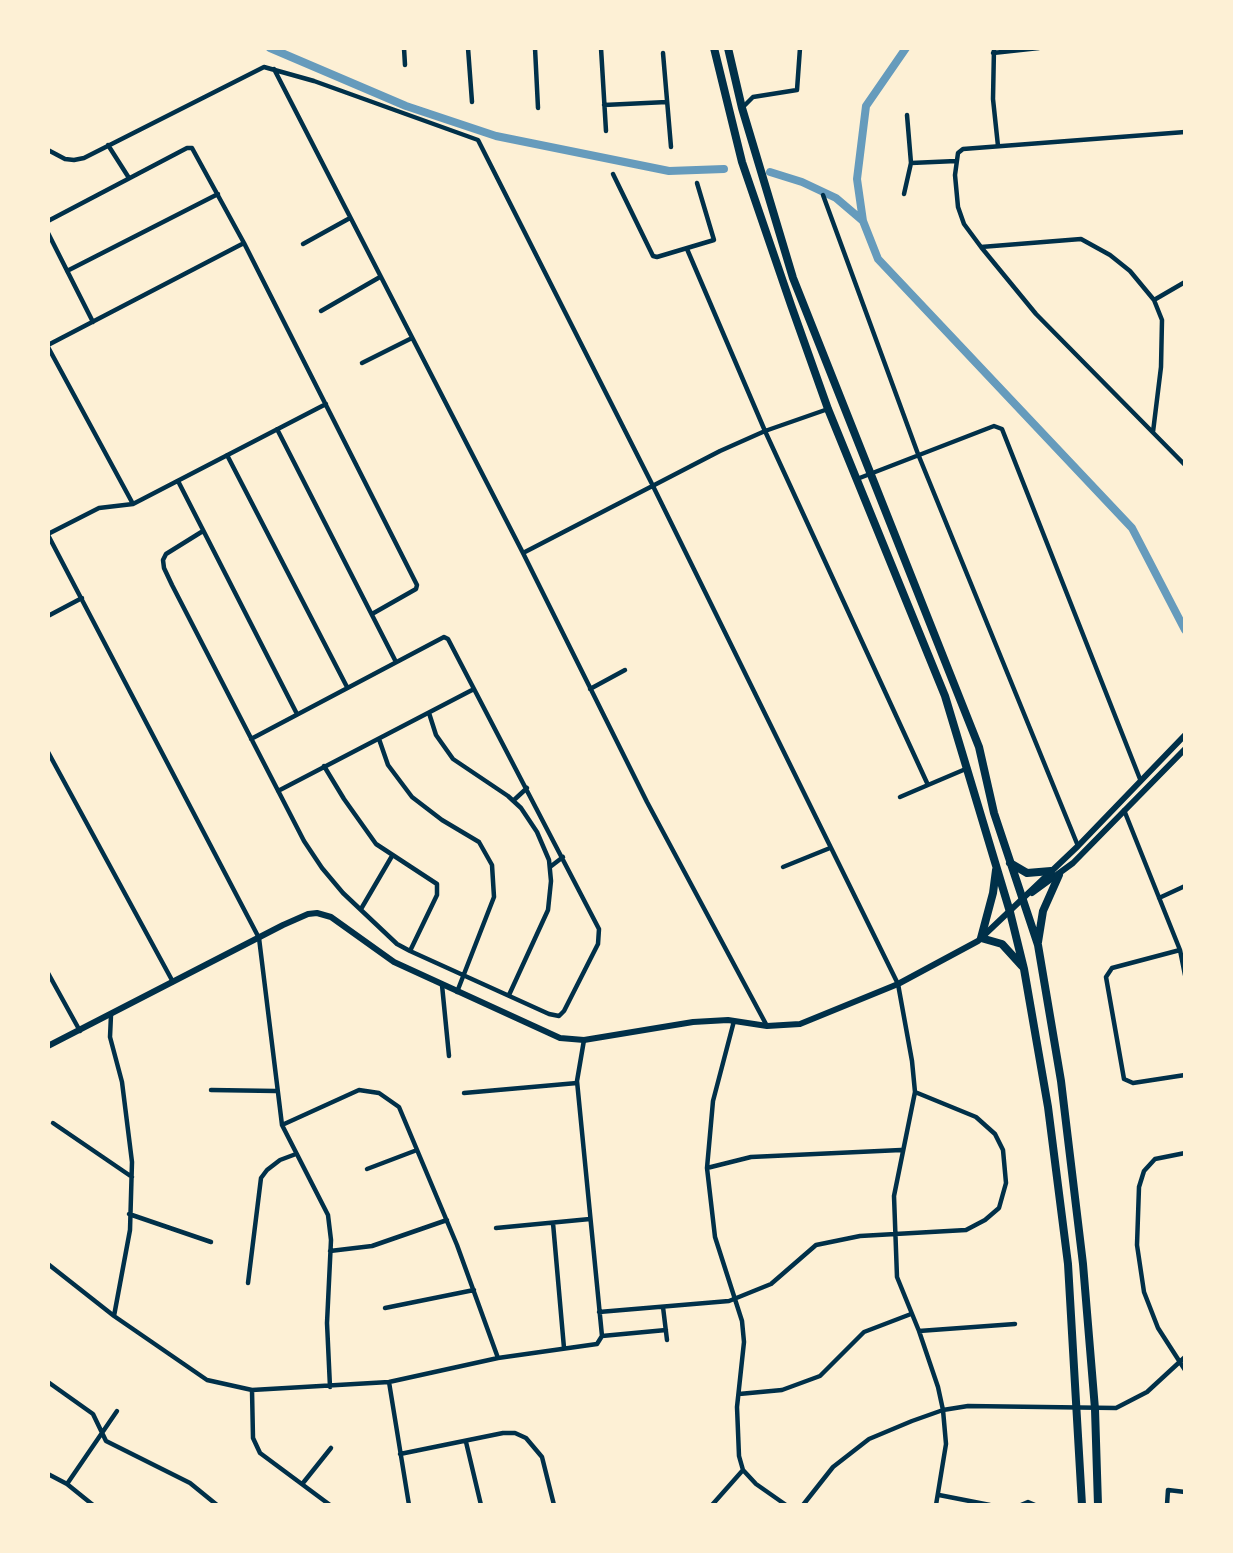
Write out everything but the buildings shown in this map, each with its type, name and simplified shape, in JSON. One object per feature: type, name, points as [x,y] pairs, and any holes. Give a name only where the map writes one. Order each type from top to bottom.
[{"type":"highway","points":[[714,48],[742,162],[828,409],[945,696],[1010,912],[1024,969],[1048,1107],[1067,1253],[1082,1505]]},
{"type":"highway","points":[[728,48],[742,108],[793,278],[979,747],[994,813],[1021,900],[1038,945],[1061,1081],[1083,1264],[1095,1409],[1098,1505]]},
{"type":"highway","points":[[996,863],[993,893],[981,938],[1002,944],[1024,969]]},
{"type":"highway","points":[[1010,863],[1027,873],[1051,871]]},
{"type":"highway","points":[[1038,945],[1043,911],[1059,875]]},
{"type":"main road","points":[[48,1046],[308,914],[323,914],[331,917],[394,962],[551,1035],[584,1040],[693,1022],[734,1021],[767,1026],[800,1024],[898,984],[981,938],[1078,846],[1140,779],[1185,735]]},
{"type":"main road","points":[[1021,900],[1059,875],[1185,749]]},
{"type":"street","points":[[404,48],[405,64]]},
{"type":"street","points":[[468,48],[472,102]]},
{"type":"street","points":[[535,48],[538,108]]},
{"type":"street","points":[[601,48],[606,131]]},
{"type":"street","points":[[742,108],[753,97],[797,90],[800,48]]},
{"type":"street","points":[[998,146],[993,99],[994,50],[1039,48]]},
{"type":"street","points":[[663,53],[671,147]]},
{"type":"street","points":[[48,150],[74,160],[260,67],[273,69],[478,140],[652,484],[898,984],[915,1092],[901,1150],[894,1196],[897,1277],[919,1331],[938,1387],[943,1410],[946,1444],[936,1505]]},
{"type":"street","points":[[273,69],[523,553],[646,802],[767,1026]]},
{"type":"street","points":[[604,105],[667,102]]},
{"type":"street","points":[[904,194],[911,163],[907,115]]},
{"type":"street","points":[[1185,132],[963,149],[958,153],[956,161],[958,207],[964,224],[981,247],[1036,314],[1185,465]]},
{"type":"street","points":[[108,145],[129,178]]},
{"type":"street","points":[[48,221],[190,147],[244,243],[417,587],[372,614]]},
{"type":"street","points":[[911,163],[956,161]]},
{"type":"street","points":[[613,174],[653,256],[657,257],[713,241],[698,183]]},
{"type":"street","points":[[67,271],[218,194]]},
{"type":"street","points":[[823,195],[918,454],[1078,846]]},
{"type":"street","points":[[303,244],[350,218]]},
{"type":"street","points":[[48,233],[93,322]]},
{"type":"street","points":[[981,247],[1081,239],[1110,255],[1130,271],[1154,300],[1162,320],[1153,432]]},
{"type":"street","points":[[133,504],[48,346],[244,243]]},
{"type":"street","points":[[687,249],[765,431],[928,785]]},
{"type":"street","points":[[321,311],[380,277]]},
{"type":"street","points":[[1154,300],[1185,282]]},
{"type":"street","points":[[362,363],[412,338]]},
{"type":"street","points":[[326,404],[133,504],[99,508],[48,534],[259,938],[276,1091],[282,1125],[328,1215],[330,1251],[327,1323],[330,1388]]},
{"type":"street","points":[[523,553],[652,484],[765,431],[828,409]]},
{"type":"street","points":[[857,479],[994,426],[1002,429],[1140,779]]},
{"type":"street","points":[[277,429],[396,662]]},
{"type":"street","points":[[227,455],[347,687]]},
{"type":"street","points":[[177,481],[297,714]]},
{"type":"street","points":[[203,531],[166,554],[163,564],[251,739],[304,841],[322,868],[397,944],[464,976],[559,1016],[564,1011],[598,944],[600,933],[563,857],[448,639],[444,638],[396,662],[251,739]]},
{"type":"street","points":[[48,616],[82,598]]},
{"type":"street","points":[[590,689],[626,670]]},
{"type":"street","points":[[278,791],[474,688]]},
{"type":"street","points":[[429,713],[436,735],[453,759],[514,800],[537,832],[550,867],[550,900],[544,922],[509,995]]},
{"type":"street","points":[[379,739],[388,765],[412,796],[442,820],[479,842],[492,865],[494,897],[458,992]]},
{"type":"street","points":[[48,752],[173,982]]},
{"type":"street","points":[[324,766],[363,828],[392,856],[433,881],[438,887],[437,895],[410,951]]},
{"type":"street","points":[[900,798],[968,768]]},
{"type":"street","points":[[514,800],[527,788]]},
{"type":"street","points":[[1124,810],[1180,950],[1185,975]]},
{"type":"street","points":[[783,867],[830,848]]},
{"type":"street","points":[[361,909],[392,856]]},
{"type":"street","points":[[550,867],[563,857]]},
{"type":"street","points":[[1159,898],[1185,886]]},
{"type":"street","points":[[1180,950],[1112,968],[1106,976],[1124,1079],[1133,1083],[1185,1075]]},
{"type":"street","points":[[48,973],[80,1031]]},
{"type":"street","points":[[442,985],[449,1056]]},
{"type":"street","points":[[111,1015],[110,1037],[126,1104],[132,1178],[127,1250],[114,1316]]},
{"type":"street","points":[[734,1021],[713,1101],[707,1168],[715,1237],[732,1300],[742,1321],[744,1342],[737,1432],[743,1470],[756,1484],[786,1505]]},
{"type":"street","points":[[48,1264],[114,1316],[207,1380],[252,1390],[330,1388],[389,1382],[498,1358],[597,1344],[602,1336],[577,1083],[584,1040]]},
{"type":"street","points":[[464,1093],[577,1083]]},
{"type":"street","points":[[211,1090],[276,1091]]},
{"type":"street","points":[[282,1125],[359,1090],[369,1090],[390,1098],[399,1107],[447,1220],[498,1358]]},
{"type":"street","points":[[599,1312],[732,1300],[771,1284],[816,1245],[860,1236],[966,1230],[985,1220],[999,1208],[1006,1183],[1003,1150],[995,1134],[976,1117],[915,1092]]},
{"type":"street","points":[[53,1123],[132,1178]]},
{"type":"street","points":[[367,1169],[417,1150]]},
{"type":"street","points":[[707,1168],[751,1157],[901,1150]]},
{"type":"street","points":[[1185,1153],[1155,1159],[1144,1171],[1139,1186],[1137,1245],[1144,1292],[1158,1328],[1185,1371]]},
{"type":"street","points":[[248,1282],[261,1178],[280,1160],[297,1154]]},
{"type":"street","points":[[129,1214],[211,1242]]},
{"type":"street","points":[[330,1251],[361,1249],[447,1220]]},
{"type":"street","points":[[496,1228],[590,1220]]},
{"type":"street","points":[[553,1223],[564,1348]]},
{"type":"street","points":[[385,1308],[474,1290]]},
{"type":"street","points":[[663,1307],[667,1340]]},
{"type":"street","points":[[739,1394],[783,1390],[820,1376],[864,1332],[911,1314]]},
{"type":"street","points":[[919,1331],[1015,1324]]},
{"type":"street","points":[[602,1336],[666,1330]]},
{"type":"street","points":[[803,1505],[833,1467],[869,1439],[943,1410],[968,1406],[1116,1408],[1147,1392],[1185,1357]]},
{"type":"street","points":[[48,1382],[93,1414],[100,1426],[101,1435],[106,1441],[190,1483],[217,1505]]},
{"type":"street","points":[[389,1382],[409,1505]]},
{"type":"street","points":[[252,1390],[256,1447],[260,1453],[330,1505]]},
{"type":"street","points":[[67,1484],[117,1412]]},
{"type":"street","points":[[400,1454],[503,1433],[515,1433],[526,1438],[542,1457],[554,1505]]},
{"type":"street","points":[[466,1442],[481,1505]]},
{"type":"street","points":[[303,1484],[331,1448]]},
{"type":"street","points":[[712,1505],[743,1470]]},
{"type":"street","points":[[48,1474],[67,1484],[93,1505]]},
{"type":"street","points":[[1167,1505],[1168,1490],[1185,1492]]},
{"type":"street","points":[[939,1495],[990,1505]]},
{"type":"street","points":[[1021,1505],[1028,1502],[1035,1505]]},
{"type":"waterway","points":[[270,48],[406,106],[496,136],[669,171],[724,169]]},
{"type":"waterway","points":[[906,48],[866,106],[857,179],[863,221],[878,259],[1132,528],[1185,630]]},
{"type":"waterway","points":[[770,172],[802,182],[836,198],[863,221]]}]
